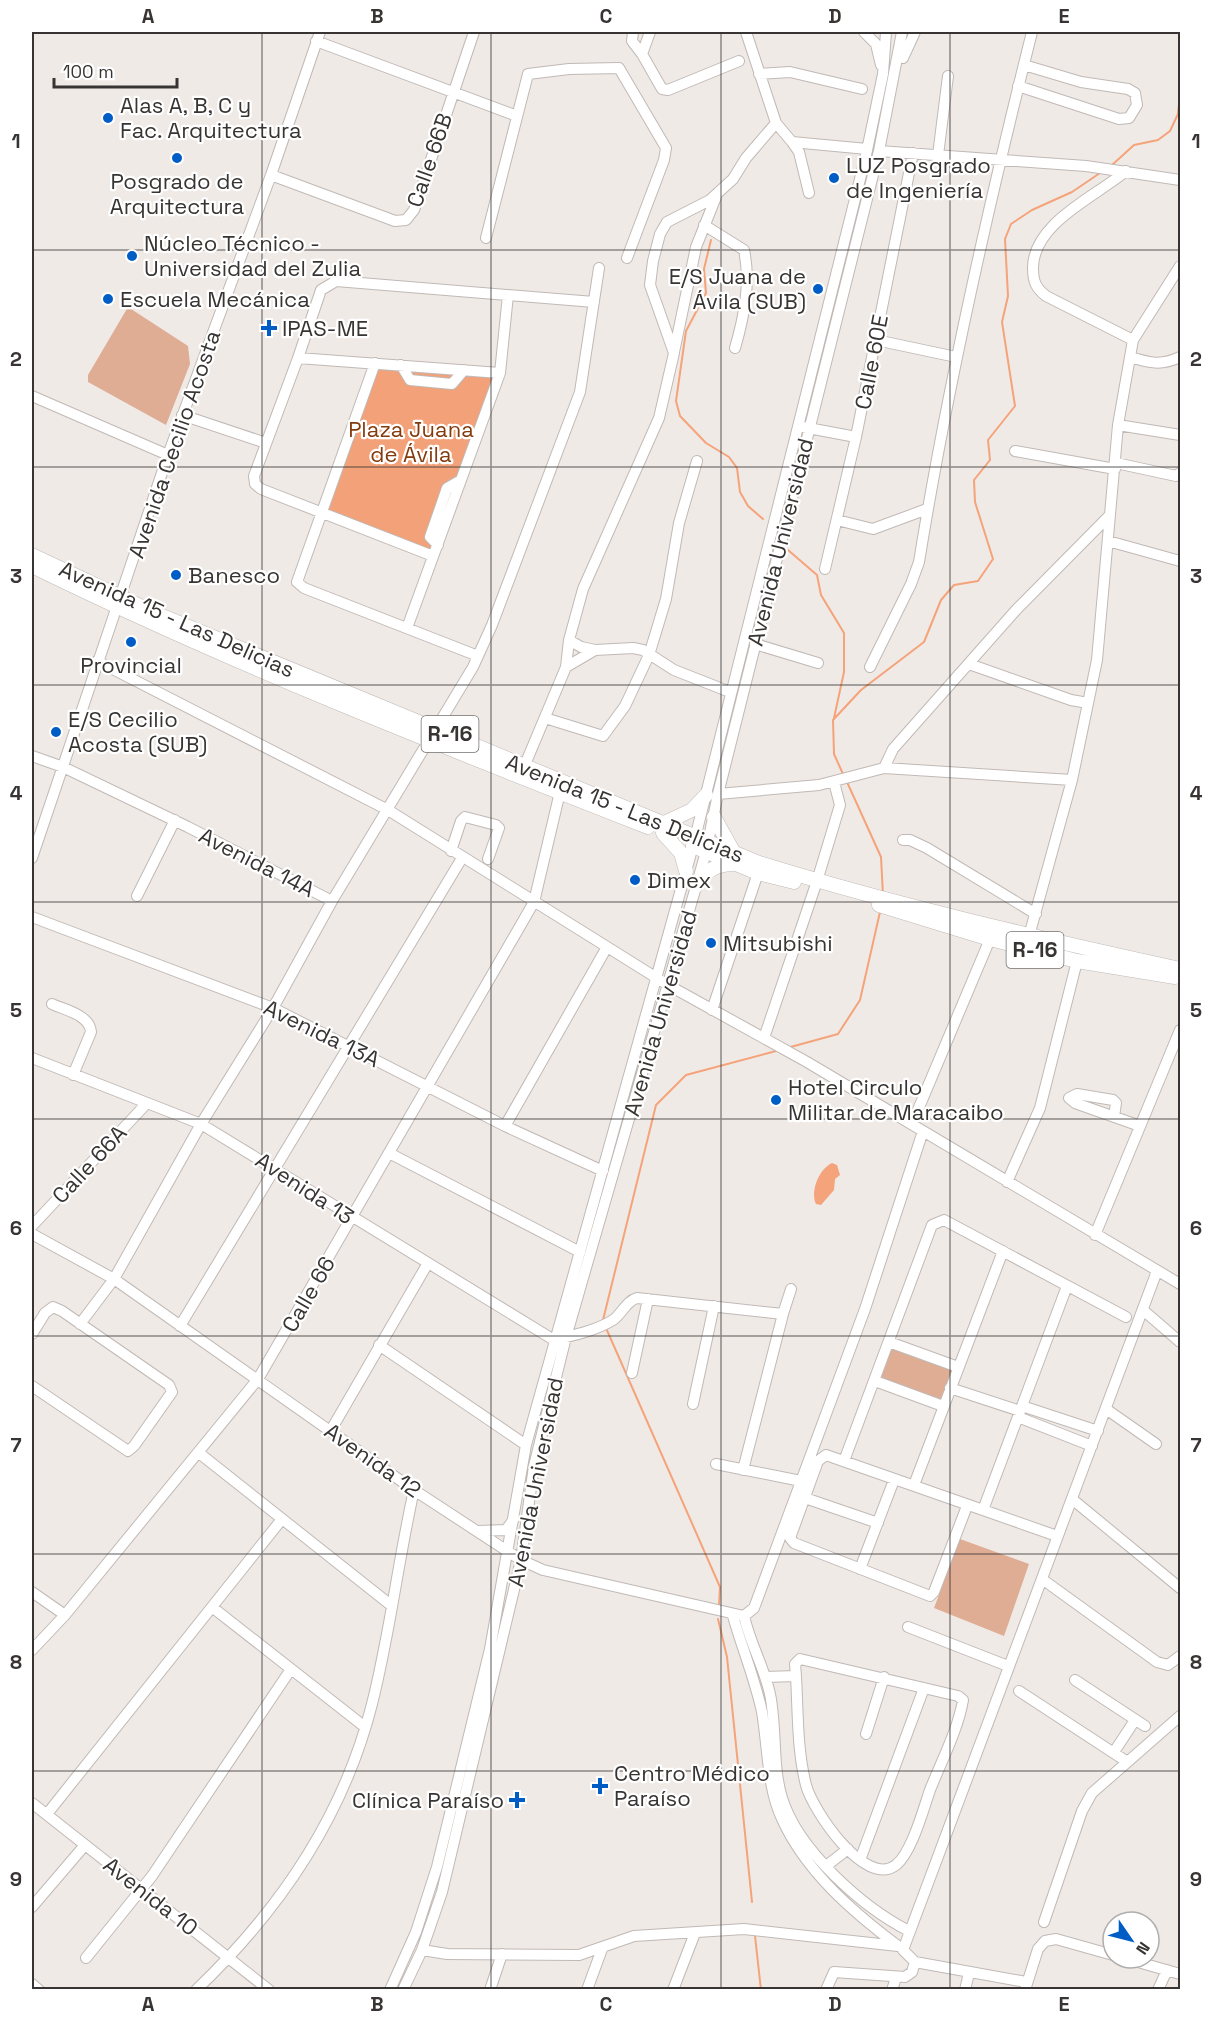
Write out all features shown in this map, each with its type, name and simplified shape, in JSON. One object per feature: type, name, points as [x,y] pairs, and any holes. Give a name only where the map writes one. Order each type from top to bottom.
[{"type":"main road","name":"Avenida 15 - Las Delicias","points":[[32,555],[119,602],[437,729],[663,828]]},
{"type":"main road","name":"R-16","points":[[32,566],[119,602],[429,741],[560,792],[663,828],[734,858],[758,873],[816,884],[1029,936],[1180,969]]},
{"type":"main road","points":[[686,871],[681,853],[663,828],[712,794]]},
{"type":"main road","points":[[696,886],[706,871],[734,858],[714,817]]},
{"type":"main road","name":"Avenida 15 - Las Delicias","points":[[734,858],[816,884]]},
{"type":"main road","name":"R-16","points":[[894,904],[990,939],[1077,961],[1180,978]]},
{"type":"street","name":"Calle 66B","points":[[271,175],[395,221],[406,220],[414,210],[474,32]]},
{"type":"street","points":[[633,32],[632,40],[658,85],[668,90],[739,61]]},
{"type":"street","points":[[642,54],[650,32]]},
{"type":"street","points":[[746,32],[776,123],[799,152],[809,193]]},
{"type":"street","points":[[864,32],[876,44],[883,74]]},
{"type":"street","name":"Avenida Universidad","points":[[403,1989],[422,1950],[442,1892],[521,1560],[534,1466],[566,1337],[696,886],[700,845],[712,794],[755,645],[867,149],[883,74],[886,32]]},
{"type":"street","name":"Avenida Universidad","points":[[390,1989],[416,1932],[437,1867],[490,1649],[515,1519],[526,1445],[554,1340],[686,871],[714,817],[712,794],[730,692],[879,151],[902,32]]},
{"type":"street","points":[[894,77],[915,32]]},
{"type":"street","points":[[870,667],[911,584],[919,562],[956,357],[999,159],[1032,32]]},
{"type":"street","points":[[318,36],[517,116]]},
{"type":"street","name":"Avenida Cecilio Acosta","points":[[32,858],[168,455],[271,175],[318,36]]},
{"type":"street","points":[[1018,86],[1119,119],[1129,118],[1137,105],[1135,93],[1128,89],[1081,82],[1024,65]]},
{"type":"street","points":[[486,238],[525,81],[533,72],[619,68],[666,148],[664,160],[627,258]]},
{"type":"street","points":[[759,74],[790,72],[862,90]]},
{"type":"street","points":[[938,154],[948,76]]},
{"type":"street","points":[[674,353],[650,285],[658,243],[667,222],[710,200],[719,192],[733,179],[746,158],[776,123]]},
{"type":"street","points":[[792,142],[867,149]]},
{"type":"street","points":[[879,151],[1086,166],[1180,180]]},
{"type":"street","name":"Calle 60E","points":[[825,569],[856,437],[913,153]]},
{"type":"street","points":[[1126,171],[1049,228],[1037,244],[1033,278],[1036,289],[1046,296],[1133,340]]},
{"type":"street","points":[[524,767],[566,667],[569,640],[583,589],[659,418],[696,247],[719,192]]},
{"type":"street","points":[[704,225],[744,250],[747,286],[742,323],[735,348]]},
{"type":"street","points":[[1029,936],[1072,780],[1096,660],[1116,466],[1118,425],[1133,340],[1180,266]]},
{"type":"street","name":"Avenida 14A","points":[[32,756],[63,767],[175,820],[332,901],[437,729],[478,656],[580,392],[599,268]]},
{"type":"street","points":[[434,556],[261,489],[255,484],[254,476],[321,290],[336,281],[594,302]]},
{"type":"street","points":[[407,628],[500,373],[508,295]]},
{"type":"street","points":[[876,340],[956,357]]},
{"type":"street","points":[[1130,357],[1151,364],[1166,364],[1180,357]]},
{"type":"street","points":[[298,358],[500,373]]},
{"type":"street","points":[[375,363],[297,582],[304,588],[478,656]]},
{"type":"street","points":[[401,365],[410,380],[448,385],[455,381],[464,370]]},
{"type":"street","points":[[32,396],[168,455]]},
{"type":"street","points":[[182,415],[266,442]]},
{"type":"street","points":[[1118,425],[1180,435]]},
{"type":"street","points":[[803,427],[856,437]]},
{"type":"street","points":[[1015,451],[1176,476],[1180,473]]},
{"type":"street","points":[[545,718],[598,736],[606,735],[625,706],[648,655],[666,599],[679,523],[697,461]]},
{"type":"street","points":[[837,520],[873,529],[927,509]]},
{"type":"street","points":[[884,768],[893,749],[1016,610],[1110,515]]},
{"type":"street","points":[[1108,541],[1180,561]]},
{"type":"street","points":[[569,640],[581,647],[595,650],[633,648],[674,670],[730,692]]},
{"type":"street","points":[[755,645],[818,663]]},
{"type":"street","points":[[566,667],[595,650]]},
{"type":"street","points":[[97,661],[388,810],[668,985],[786,1050],[1180,1284]]},
{"type":"street","points":[[969,664],[1071,700],[1088,703]]},
{"type":"street","points":[[712,794],[842,779],[884,768],[1072,780]]},
{"type":"street","points":[[766,1039],[840,805],[842,779]]},
{"type":"street","name":"Calle 66","points":[[32,1650],[65,1615],[258,1379],[534,902],[560,792]]},
{"type":"street","points":[[451,851],[461,821],[465,817],[496,825],[499,828],[489,859]]},
{"type":"street","points":[[137,896],[175,820]]},
{"type":"street","points":[[903,840],[910,840],[927,848],[1036,914]]},
{"type":"street","points":[[180,1326],[462,858]]},
{"type":"street","points":[[712,1010],[758,873]]},
{"type":"street","points":[[80,1324],[114,1279],[201,1124],[273,1008],[332,901]]},
{"type":"street","name":"Avenida 13A","points":[[32,917],[273,1008],[505,1126],[603,1172]]},
{"type":"street","points":[[912,1124],[990,939]]},
{"type":"street","points":[[505,1126],[607,947]]},
{"type":"street","points":[[1007,1182],[1040,1108],[1077,961]]},
{"type":"street","points":[[51,1004],[86,1019],[91,1024],[91,1032],[73,1075]]},
{"type":"street","points":[[1095,1235],[1180,1030]]},
{"type":"street","name":"Avenida 13","points":[[32,1058],[201,1124],[275,1167],[351,1218],[554,1340]]},
{"type":"street","name":"Calle 66A","points":[[32,1226],[147,1103]]},
{"type":"street","points":[[1114,1117],[1140,1126]]},
{"type":"street","points":[[739,1616],[754,1608],[865,1309],[924,1131]]},
{"type":"street","points":[[389,1153],[580,1252]]},
{"type":"street","points":[[844,1461],[932,1225],[944,1220],[1126,1317]]},
{"type":"street","name":"Avenida 12","points":[[32,1234],[114,1279],[414,1490],[521,1560],[543,1570],[739,1616]]},
{"type":"street","points":[[914,1485],[1003,1251]]},
{"type":"street","points":[[331,1431],[428,1263]]},
{"type":"street","points":[[901,1948],[1157,1271]]},
{"type":"street","points":[[983,1510],[1067,1286]]},
{"type":"street","points":[[743,1470],[791,1289]]},
{"type":"street","points":[[633,1373],[648,1299]]},
{"type":"street","points":[[554,1340],[599,1327],[614,1320],[630,1300],[648,1299],[783,1314]]},
{"type":"street","points":[[693,1404],[714,1306]]},
{"type":"street","points":[[32,1334],[45,1313],[53,1307],[169,1385],[172,1392],[134,1446],[128,1451],[32,1386]]},
{"type":"street","points":[[1143,1310],[1180,1342]]},
{"type":"street","points":[[889,1342],[958,1367]]},
{"type":"street","points":[[379,1345],[526,1445]]},
{"type":"street","points":[[875,1382],[943,1406]]},
{"type":"street","points":[[950,1389],[1020,1411],[1098,1431]]},
{"type":"street","points":[[1106,1409],[1156,1444]]},
{"type":"street","points":[[1020,1411],[1092,1446]]},
{"type":"street","points":[[199,1453],[392,1606]]},
{"type":"street","points":[[967,1506],[932,1595],[927,1596],[794,1543],[790,1538],[821,1456],[826,1455],[1057,1536]]},
{"type":"street","points":[[716,1464],[801,1481]]},
{"type":"street","points":[[860,1569],[894,1480]]},
{"type":"street","points":[[196,1989],[229,1958],[294,1877],[317,1839],[352,1764],[365,1727],[392,1606],[414,1490]]},
{"type":"street","points":[[805,1498],[878,1523]]},
{"type":"street","points":[[1072,1499],[1180,1586]]},
{"type":"street","points":[[47,1814],[282,1519]]},
{"type":"street","points":[[477,1531],[506,1530],[515,1519]]},
{"type":"street","points":[[1042,1579],[1158,1662],[1168,1665],[1180,1656]]},
{"type":"street","points":[[32,1592],[65,1615]]},
{"type":"street","points":[[212,1607],[365,1727]]},
{"type":"street","points":[[739,1616],[765,1677],[772,1705],[782,1799],[801,1833],[826,1866],[870,1908],[909,1931]]},
{"type":"street","points":[[739,1616],[760,1702],[773,1792],[781,1817],[789,1834],[846,1905],[901,1948],[915,1962],[1026,1986],[1041,1944],[1050,1939],[1101,1952]]},
{"type":"street","points":[[908,1627],[1008,1666]]},
{"type":"street","points":[[800,1659],[958,1696],[963,1702],[915,1831],[897,1864],[890,1868],[874,1868],[860,1860],[817,1811],[806,1785],[796,1676],[795,1664],[800,1659]]},
{"type":"street","points":[[86,1958],[143,1889],[291,1669]]},
{"type":"street","points":[[765,1677],[796,1676]]},
{"type":"street","points":[[866,1734],[884,1677]]},
{"type":"street","points":[[1075,1680],[1140,1723],[1114,1752]]},
{"type":"street","points":[[860,1860],[924,1688]]},
{"type":"street","points":[[1019,1691],[1126,1761]]},
{"type":"street","points":[[1044,1922],[1088,1800],[1099,1785],[1180,1716]]},
{"type":"street","name":"Avenida 10","points":[[32,1803],[269,1989]]},
{"type":"street","points":[[32,1907],[86,1845]]},
{"type":"street","points":[[826,1866],[848,1849]]},
{"type":"street","points":[[422,1950],[447,1954],[579,1955],[602,1949],[634,1936],[744,1929],[901,1948]]},
{"type":"street","points":[[673,1989],[695,1933]]},
{"type":"street","points":[[587,1989],[602,1949]]},
{"type":"street","points":[[490,1989],[502,1954]]},
{"type":"street","points":[[826,1989],[831,1976],[838,1971],[896,1978],[909,1975],[915,1962]]},
{"type":"street","points":[[1161,1968],[1180,1974]]},
{"type":"street","points":[[1158,1989],[1167,1970]]},
{"type":"street","points":[[965,1989],[969,1972]]},
{"type":"street","points":[[892,1989],[896,1978]]},
{"type":"street","points":[[32,1984],[39,1989]]},
{"type":"shaded area","points":[[128,307],[188,346],[190,364],[166,425],[88,382],[88,375]]},
{"type":"shaded area","points":[[832,1163],[837,1165],[840,1175],[835,1179],[834,1190],[821,1205],[816,1204],[814,1193],[817,1181],[823,1170]]},
{"type":"shaded area","points":[[892,1348],[953,1370],[942,1400],[881,1378]]},
{"type":"shaded area","points":[[960,1539],[1029,1564],[1004,1636],[934,1608]]},
{"type":"green space","name":"Plaza Juana de Ávila","points":[[377,367],[494,377],[431,551],[326,509]]},
{"type":"waterway","points":[[1112,165],[1134,145],[1158,140],[1170,131],[1178,114],[1180,94]]},
{"type":"waterway","points":[[843,774],[834,754],[833,720],[861,690],[924,642],[941,600],[954,585],[978,581],[993,559],[975,502],[974,480],[990,460],[988,440],[1015,406],[1002,322],[1008,296],[1005,239],[1011,224],[1032,210],[1072,192],[1100,173]]},
{"type":"waterway","points":[[711,240],[704,269],[706,293],[686,331],[676,401],[680,416],[706,443],[729,457],[737,468],[740,492],[748,506],[763,519]]},
{"type":"waterway","points":[[788,550],[817,575],[821,595],[844,633],[844,672],[834,718]]},
{"type":"waterway","points":[[847,782],[881,857],[883,895]]},
{"type":"waterway","points":[[787,1048],[838,1034],[860,1000],[880,912]]},
{"type":"waterway","points":[[603,1320],[656,1105],[686,1075],[776,1051]]},
{"type":"waterway","points":[[606,1328],[720,1587],[719,1605]]},
{"type":"waterway","points":[[718,1619],[727,1657],[752,1902]]},
{"type":"waterway","points":[[755,1936],[761,1990]]},
{"type":"place","name":"Alas A, B, C y Fac. Arquitectura","points":[[108,118]]},
{"type":"place","name":"Posgrado de Arquitectura","points":[[177,158]]},
{"type":"place","name":"LUZ Posgrado de Ingeniería","points":[[834,178]]},
{"type":"place","name":"Núcleo Técnico - Universidad del Zulia","points":[[132,256]]},
{"type":"place","name":"E/S Juana de Ávila (SUB)","points":[[818,289]]},
{"type":"place","name":"Escuela Mecánica","points":[[108,299]]},
{"type":"place","name":"IPAS-ME","points":[[269,328]]},
{"type":"place","name":"Banesco","points":[[176,575]]},
{"type":"place","name":"Provincial","points":[[131,642]]},
{"type":"place","name":"E/S Cecilio Acosta (SUB)","points":[[56,732]]},
{"type":"place","name":"Dimex","points":[[635,880]]},
{"type":"place","name":"Mitsubishi","points":[[711,943]]},
{"type":"place","name":"Hotel Circulo Militar de Maracaibo","points":[[776,1100]]},
{"type":"place","name":"Centro Médico Paraíso","points":[[600,1786]]},
{"type":"place","name":"Clínica Paraíso","points":[[517,1800]]}]
